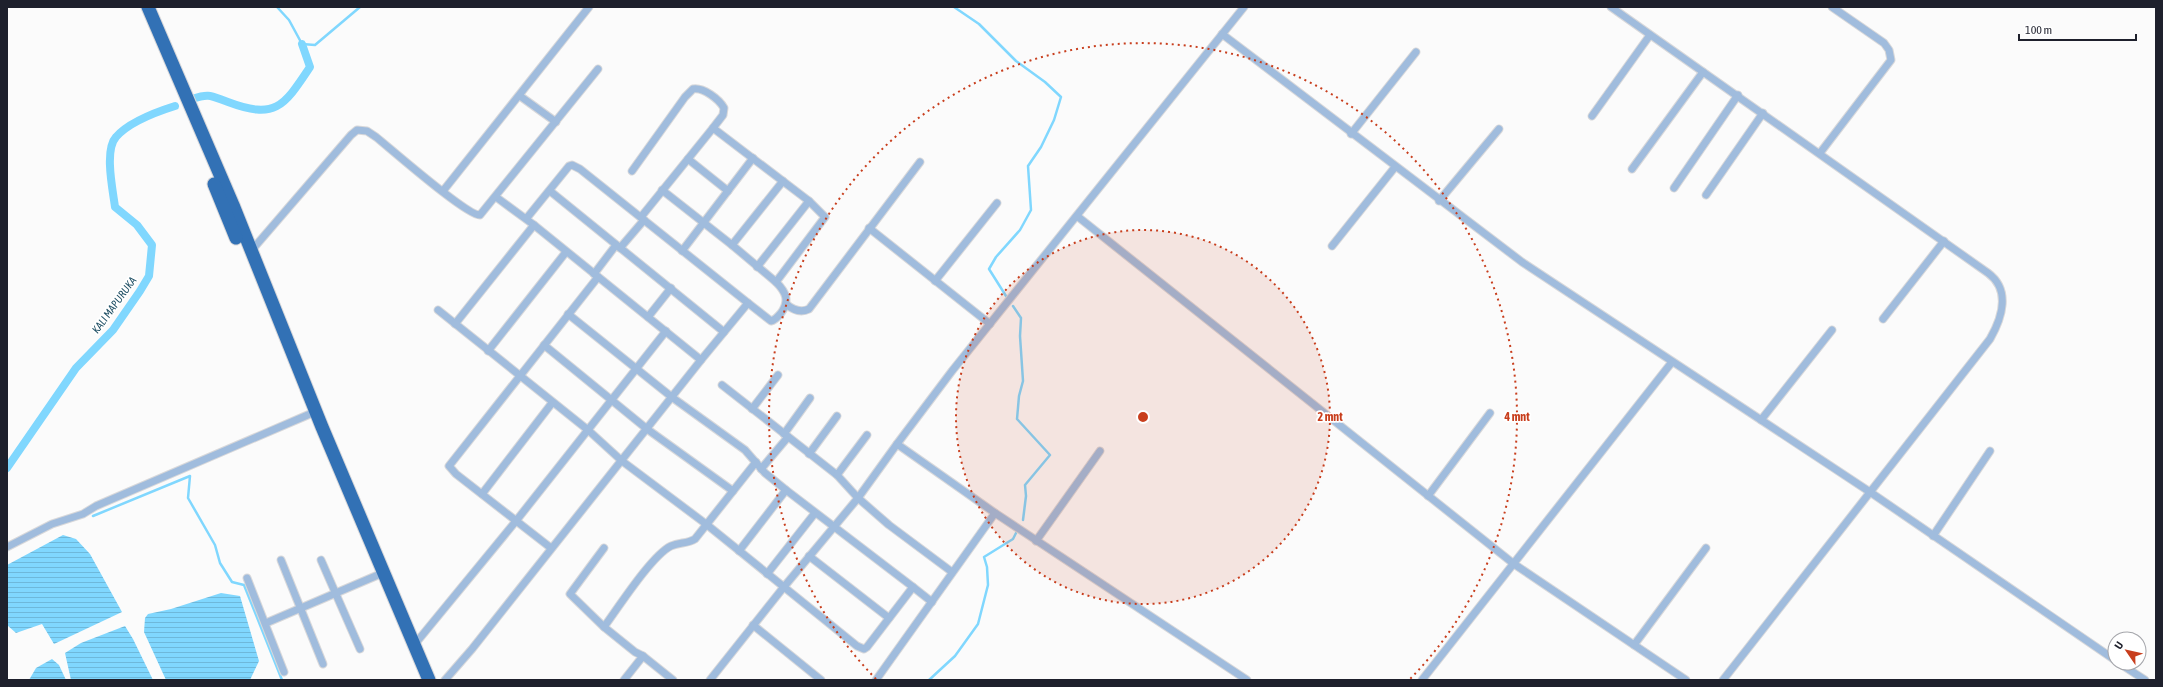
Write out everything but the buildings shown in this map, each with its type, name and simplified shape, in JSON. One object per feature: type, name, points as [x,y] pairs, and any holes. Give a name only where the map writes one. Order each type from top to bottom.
[{"type":"highway","points":[[141,7],[160,59],[211,164],[250,252],[429,680]]},
{"type":"highway","points":[[148,7],[332,472],[378,575],[422,680]]},
{"type":"street","points":[[443,191],[520,96],[589,7]]},
{"type":"street","points":[[710,680],[809,556],[858,498],[896,444],[990,324],[1244,7]]},
{"type":"street","points":[[1611,7],[1944,241],[1996,280],[2001,292],[2001,315],[1990,339],[1723,680]]},
{"type":"street","points":[[1820,153],[1891,60],[1891,52],[1884,43],[1832,7]]},
{"type":"street","points":[[1222,34],[1438,201],[1522,262],[1870,492],[2107,655]]},
{"type":"street","points":[[1592,116],[1650,35]]},
{"type":"street","points":[[1351,134],[1416,52]]},
{"type":"street","points":[[250,252],[351,135],[357,130],[367,131],[443,191],[478,215],[482,213],[598,69]]},
{"type":"street","points":[[1632,169],[1703,72]]},
{"type":"street","points":[[551,548],[452,471],[449,466],[568,314],[596,275],[642,218],[662,190],[723,115],[724,108],[716,99],[699,88],[693,89],[684,97],[632,171]]},
{"type":"street","points":[[1674,188],[1738,95]]},
{"type":"street","points":[[520,96],[556,122]]},
{"type":"street","points":[[1706,195],[1763,113]]},
{"type":"street","points":[[713,128],[824,214],[824,219],[776,282]]},
{"type":"street","points":[[1438,201],[1499,128]]},
{"type":"street","points":[[682,251],[705,223],[753,158]]},
{"type":"street","points":[[688,159],[728,191]]},
{"type":"street","points":[[786,304],[798,311],[809,309],[920,162]]},
{"type":"street","points":[[526,219],[569,166],[572,165],[642,218],[766,319],[771,321],[775,320],[786,304],[785,292],[776,282],[705,223],[662,190]]},
{"type":"street","points":[[1332,246],[1395,168]]},
{"type":"street","points":[[732,246],[783,181]]},
{"type":"street","points":[[550,190],[724,332]]},
{"type":"street","points":[[496,197],[534,225],[701,360]]},
{"type":"street","points":[[757,267],[809,201]]},
{"type":"street","points":[[935,281],[997,203]]},
{"type":"street","points":[[1077,216],[1514,564],[1686,680]]},
{"type":"street","points":[[455,324],[534,225]]},
{"type":"street","points":[[869,228],[990,324]]},
{"type":"street","points":[[1883,319],[1944,241]]},
{"type":"street","points":[[488,351],[566,252]]},
{"type":"street","points":[[648,317],[671,288]]},
{"type":"street","points":[[445,680],[472,649],[551,548],[748,303]]},
{"type":"street","points":[[438,310],[552,403],[588,430],[622,460],[706,524],[783,588],[864,649],[870,644],[913,587]]},
{"type":"street","points":[[568,314],[673,398],[745,450],[761,469],[833,528],[932,602]]},
{"type":"street","points":[[1761,420],[1832,330]]},
{"type":"street","points":[[415,644],[516,521],[666,331]]},
{"type":"street","points":[[544,345],[647,428],[733,491]]},
{"type":"street","points":[[1422,680],[1672,362]]},
{"type":"street","points":[[752,409],[778,375]]},
{"type":"street","points":[[722,385],[837,475],[858,498],[898,532],[952,572]]},
{"type":"street","points":[[761,469],[786,435],[810,398]]},
{"type":"street","points":[[482,494],[552,403]]},
{"type":"street","points":[[1428,496],[1490,413]]},
{"type":"street","points":[[7,547],[52,524],[83,514],[96,506],[310,414]]},
{"type":"street","points":[[809,454],[837,416]]},
{"type":"street","points":[[837,475],[867,435]]},
{"type":"street","points":[[896,444],[995,513],[1247,680]]},
{"type":"street","points":[[1036,540],[1100,451]]},
{"type":"street","points":[[1933,536],[1990,451]]},
{"type":"street","points":[[604,627],[653,562],[671,546],[688,544],[695,539],[756,462]]},
{"type":"street","points":[[739,551],[786,490]]},
{"type":"street","points":[[767,574],[815,513]]},
{"type":"street","points":[[876,680],[995,513]]},
{"type":"street","points":[[604,548],[570,594],[604,627],[673,680]]},
{"type":"street","points":[[1634,645],[1706,548]]},
{"type":"street","points":[[809,556],[889,618]]},
{"type":"street","points":[[281,560],[323,664]]},
{"type":"street","points":[[321,560],[360,649]]},
{"type":"street","points":[[266,623],[378,575]]},
{"type":"street","points":[[247,578],[284,672]]},
{"type":"street","points":[[753,625],[821,680]]},
{"type":"street","points":[[624,680],[643,656]]},
{"type":"street","points":[[2131,671],[2145,680]]},
{"type":"water","points":[[63,535],[76,539],[90,554],[122,612],[54,644],[42,624],[16,633],[7,625],[7,565]]},
{"type":"water","points":[[221,593],[240,596],[259,661],[250,680],[166,680],[144,632],[145,618],[148,614],[171,609]]},
{"type":"water","points":[[125,626],[153,680],[71,680],[65,653],[81,643]]},
{"type":"water","points":[[52,659],[59,665],[66,680],[29,680],[36,668]]},
{"type":"waterway","points":[[277,7],[289,20],[302,44],[315,45],[360,7]]},
{"type":"waterway","points":[[954,7],[979,24],[1016,61],[1045,82],[1061,97],[1054,120],[1041,147],[1028,166],[1031,210],[1020,230],[996,257],[989,269],[1006,296]]},
{"type":"waterway","name":"KALI MAPURUKA","points":[[192,99],[210,96],[257,110],[277,106],[293,91],[310,67],[302,44]]},
{"type":"waterway","name":"KALI MAPURUKA","points":[[7,468],[76,368],[113,330],[149,276],[152,245],[137,225],[115,207],[110,171],[110,151],[112,143],[116,137],[135,122],[151,114],[175,106]]},
{"type":"waterway","points":[[1013,306],[1021,318],[1020,336],[1023,381],[1019,396],[1017,419],[1050,455],[1025,485],[1026,496],[1023,520]]},
{"type":"waterway","points":[[93,516],[190,476],[188,498],[215,545],[220,563],[232,582],[244,585],[282,680]]},
{"type":"waterway","points":[[929,680],[955,656],[978,624],[988,585],[987,567],[984,557],[1013,539],[1017,531]]}]
